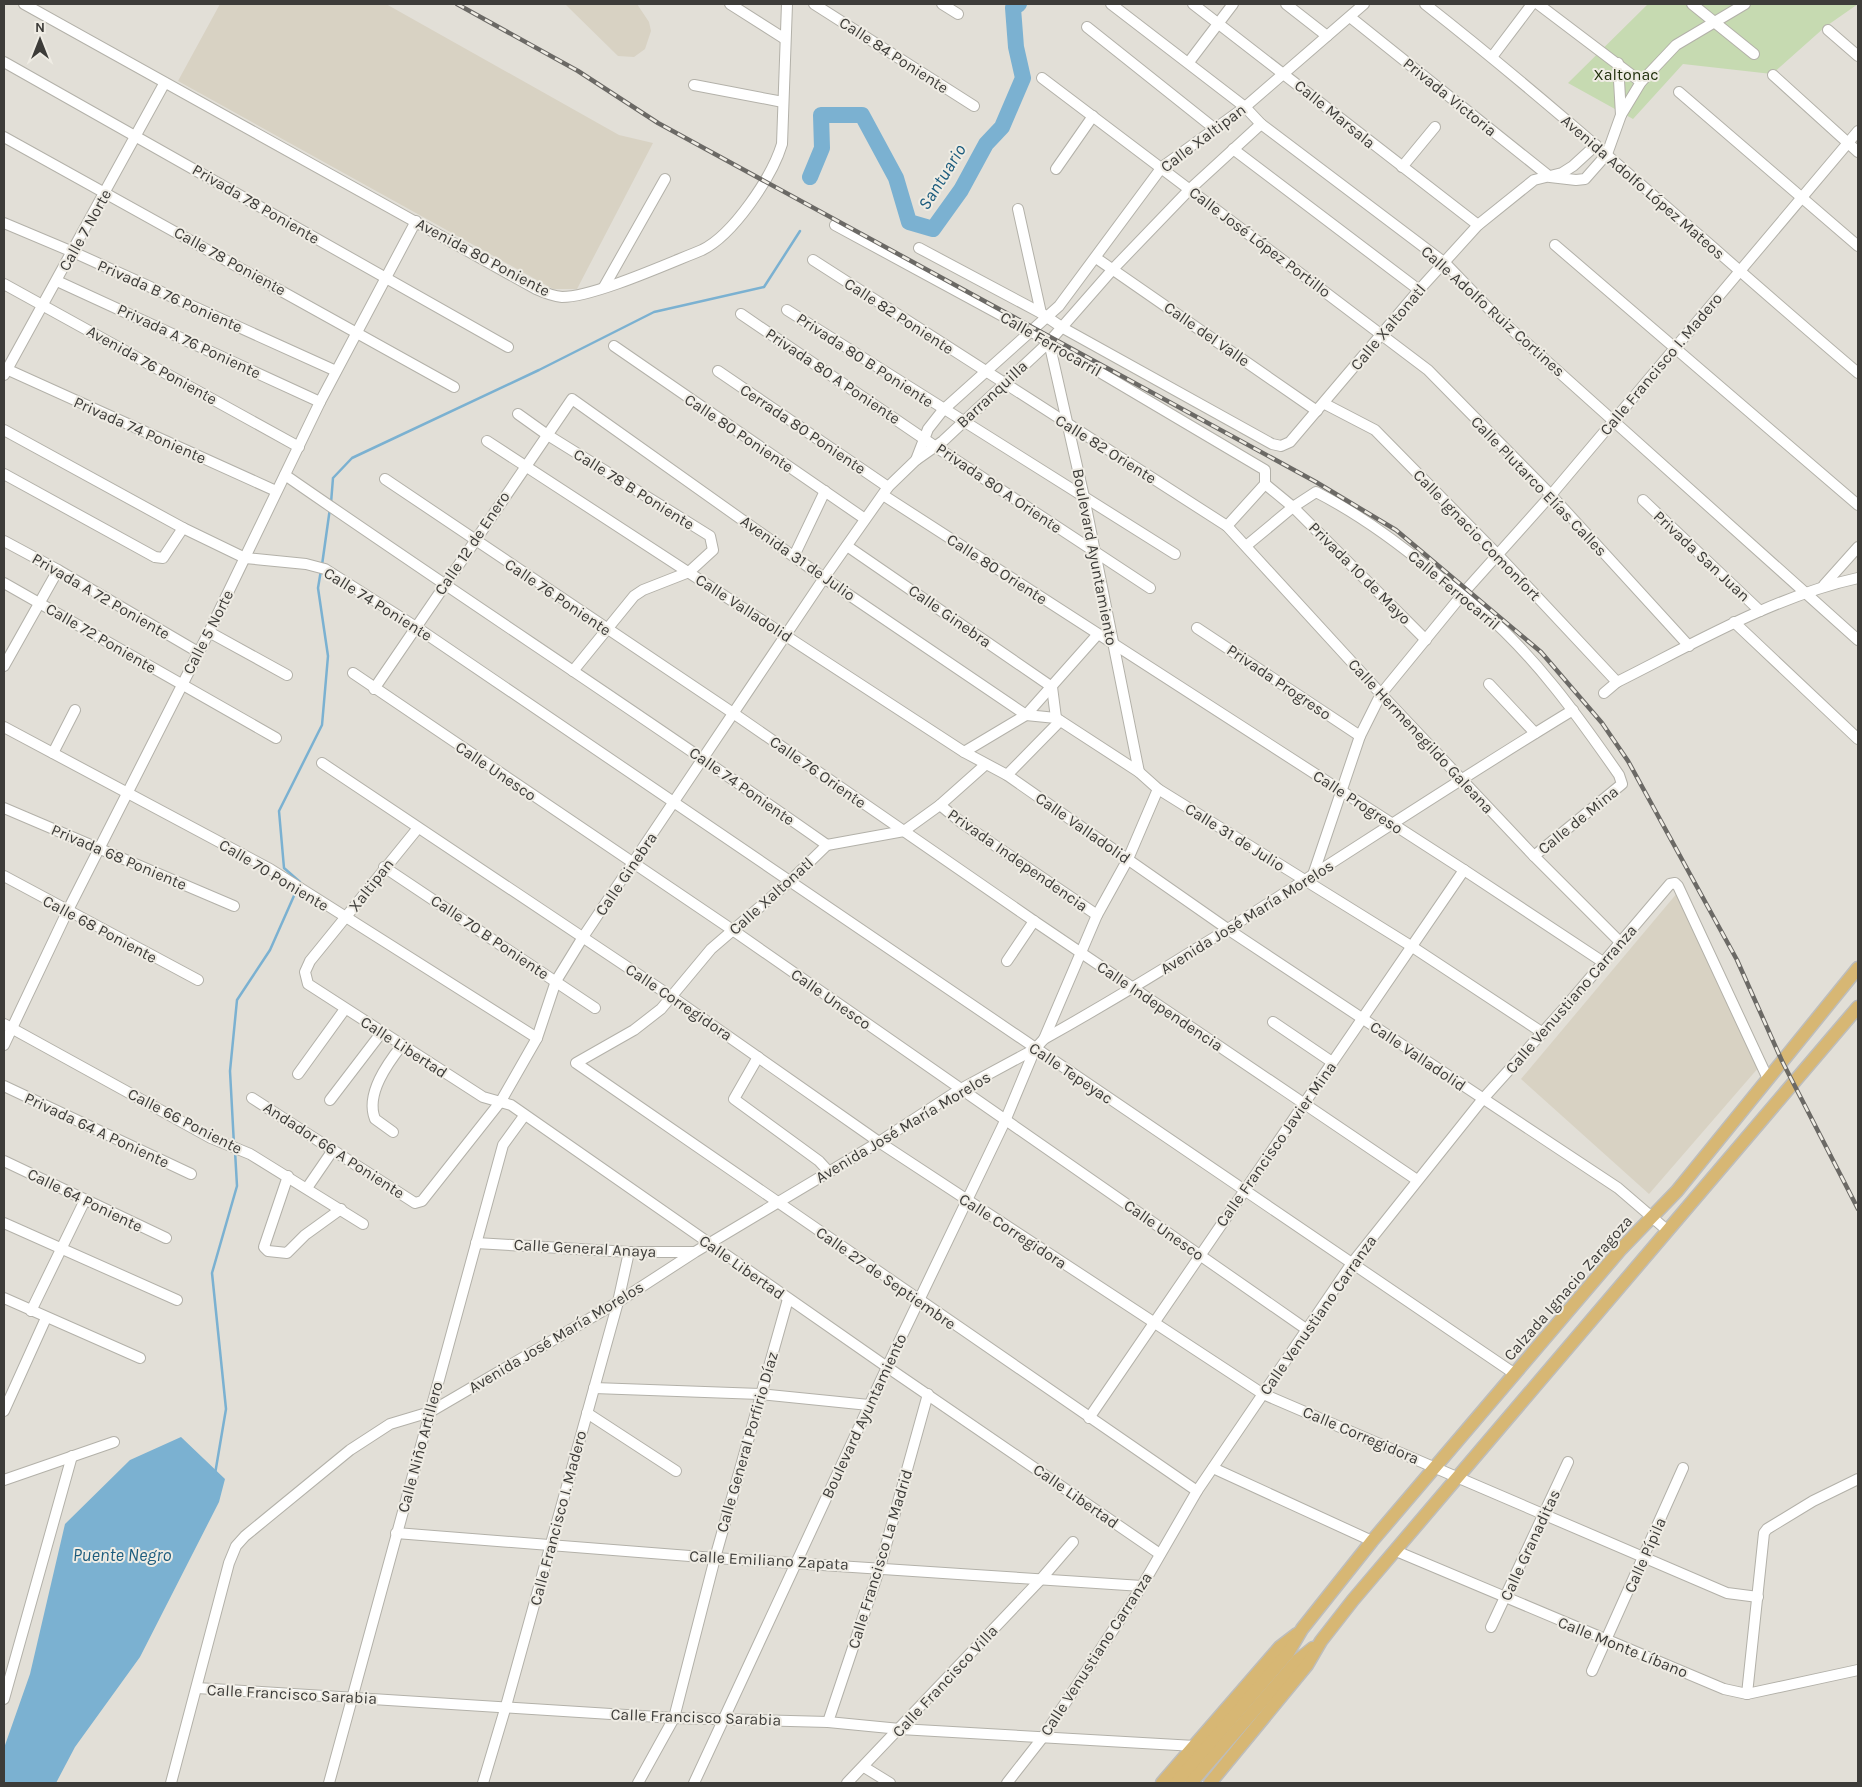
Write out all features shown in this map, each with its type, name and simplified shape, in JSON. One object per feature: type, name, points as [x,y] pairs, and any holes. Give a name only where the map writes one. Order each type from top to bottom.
[{"type":"main road","name":"Calzada Ignacio Zaragoza","points":[[1191,1783],[1254,1702],[1302,1629],[1372,1541],[1437,1468],[1621,1249],[1676,1191],[1858,968]]},
{"type":"main road","name":"Calzada Ignacio Zaragoza","points":[[1210,1783],[1307,1665],[1321,1641],[1396,1551],[1858,1007]]},
{"type":"main road","points":[[1671,1227],[1676,1191]]},
{"type":"main road","name":"Calzada Ignacio Zaragoza","points":[[1162,1783],[1280,1646],[1302,1629]]},
{"type":"main road","name":"Calzada Ignacio Zaragoza","points":[[1176,1783],[1254,1702],[1321,1641]]},
{"type":"street","points":[[24,4],[164,84]]},
{"type":"street","points":[[730,4],[785,39]]},
{"type":"street","name":"Avenida 80 Poniente","points":[[164,84],[552,296],[576,296],[714,244],[759,188],[778,157],[782,144],[787,4]]},
{"type":"street","name":"Calle 84 Poniente","points":[[814,4],[974,106]]},
{"type":"street","points":[[942,4],[958,14]]},
{"type":"street","name":"Calle Adolfo Ruiz Cortines","points":[[1111,4],[1245,107],[1261,124],[1444,263],[1493,313],[1858,640]]},
{"type":"street","name":"Calle Marsala","points":[[1192,4],[1284,73],[1478,225]]},
{"type":"street","points":[[1188,62],[1233,4]]},
{"type":"street","points":[[1286,4],[1327,36]]},
{"type":"street","name":"Calle Xaltipan","points":[[1032,332],[1096,258],[1162,167],[1245,107],[1364,4]]},
{"type":"street","name":"Avenida Adolfo López Mateos","points":[[1424,4],[1492,57],[1607,154],[1858,373]]},
{"type":"street","points":[[1492,57],[1532,4]]},
{"type":"street","points":[[1538,4],[1641,82]]},
{"type":"street","points":[[1692,4],[1754,54]]},
{"type":"street","points":[[1550,177],[1576,180],[1585,179],[1607,154],[1621,115],[1641,82],[1676,45],[1716,23],[1745,4]]},
{"type":"street","name":"Privada Victoria","points":[[1350,16],[1550,177]]},
{"type":"street","points":[[1087,27],[1215,129]]},
{"type":"street","points":[[1828,30],[1858,56]]},
{"type":"street","name":"Privada 78 Poniente","points":[[4,62],[508,347]]},
{"type":"street","points":[[1618,63],[1621,115]]},
{"type":"street","points":[[1773,75],[1858,152]]},
{"type":"street","name":"Calle José López Portillo","points":[[1042,78],[1382,334]]},
{"type":"street","name":"Calle 7 Norte","points":[[5,371],[57,281],[164,84]]},
{"type":"street","points":[[694,85],[783,102]]},
{"type":"street","points":[[1679,92],[1858,246]]},
{"type":"street","points":[[1056,169],[1093,116]]},
{"type":"street","name":"Barranquilla","points":[[936,447],[1049,342],[1113,269],[1189,190],[1261,124]]},
{"type":"street","points":[[1402,167],[1435,127]]},
{"type":"street","name":"Calle Francisco I. Madero","points":[[1310,878],[1360,736],[1381,694],[1462,595],[1551,495],[1858,131]]},
{"type":"street","name":"Calle 78 Poniente","points":[[4,137],[357,331],[454,387]]},
{"type":"street","name":"Calle Xaltonatl","points":[[1063,328],[1272,444],[1281,446],[1290,442],[1419,290],[1478,225],[1534,180],[1550,177],[1574,166],[1596,145]]},
{"type":"street","points":[[1233,149],[1419,290]]},
{"type":"street","points":[[604,287],[665,179]]},
{"type":"street","points":[[1018,209],[1044,316]]},
{"type":"street","name":"Calle 5 Norte","points":[[4,1045],[8,1027],[209,632],[320,402],[416,222]]},
{"type":"street","name":"Privada B 76 Poniente","points":[[4,223],[73,252],[336,371]]},
{"type":"street","name":"Calle Ferrocarril","points":[[835,225],[1032,332],[1265,470],[1265,484]]},
{"type":"street","points":[[1555,245],[1858,505]]},
{"type":"street","points":[[920,248],[1063,328]]},
{"type":"street","name":"Calle del Valle","points":[[1096,258],[1321,407]]},
{"type":"street","name":"Calle 82 Poniente","points":[[813,260],[985,371]]},
{"type":"street","name":"Privada A 76 Poniente","points":[[57,281],[320,402]]},
{"type":"street","name":"Avenida 76 Poniente","points":[[4,284],[299,447]]},
{"type":"street","name":"Privada 80 B Poniente","points":[[787,310],[942,410],[1174,554]]},
{"type":"street","name":"Privada 80 A Poniente","points":[[741,314],[924,438]]},
{"type":"street","name":"Calle Ginebra","points":[[916,460],[928,428],[942,410],[1032,332]]},
{"type":"street","name":"Calle Plutarco Elías Calles","points":[[1382,334],[1428,370],[1551,495],[1689,646]]},
{"type":"street","name":"Boulevard Ayuntamiento","points":[[1049,342],[1096,552],[1112,643],[1139,772]]},
{"type":"street","name":"Calle 80 Poniente","points":[[614,346],[865,519]]},
{"type":"street","name":"Privada 74 Poniente","points":[[5,371],[276,491]]},
{"type":"street","name":"Cerrada 80 Poniente","points":[[718,371],[886,491]]},
{"type":"street","name":"Calle 82 Oriente","points":[[985,371],[1227,526]]},
{"type":"street","name":"Calle 12 de Enero","points":[[374,689],[546,434],[572,399]]},
{"type":"street","name":"Avenida 31 de Julio","points":[[572,399],[824,578],[1026,715]]},
{"type":"street","name":"Calle Ignacio Comonfort","points":[[1321,407],[1375,430],[1498,555],[1617,682]]},
{"type":"street","points":[[518,414],[546,434]]},
{"type":"street","name":"Calle 74 Poniente","points":[[4,430],[183,528],[245,558],[316,565],[416,627],[790,881]]},
{"type":"street","name":"Calle 78 B Poniente","points":[[546,434],[710,536],[713,550],[689,572]]},
{"type":"street","name":"Privada 80 A Oriente","points":[[924,438],[1150,588]]},
{"type":"street","name":"Calle Valladolid","points":[[487,441],[524,467],[689,572],[964,752],[1007,775],[1229,930],[1482,1100],[1618,1188],[1653,1216],[1671,1227]]},
{"type":"street","name":"Calle Ginebra","points":[[415,1202],[422,1201],[501,1101],[536,1038],[556,981],[583,937],[634,864],[824,578],[886,491],[916,460],[936,447]]},
{"type":"street","points":[[4,474],[155,557],[163,558],[183,528]]},
{"type":"street","name":"Calle 74 Poniente","points":[[285,475],[444,585],[703,758],[826,845]]},
{"type":"street","name":"Calle 76 Poniente","points":[[384,479],[606,630],[733,713]]},
{"type":"street","points":[[1227,526],[1265,484]]},
{"type":"street","name":"Privada 10 de Mayo","points":[[1265,484],[1293,507],[1426,640]]},
{"type":"street","points":[[794,556],[825,491]]},
{"type":"street","name":"Calle 80 Oriente","points":[[886,491],[1112,643]]},
{"type":"street","name":"Calle Ferrocarril","points":[[1293,507],[1316,492],[1351,510],[1403,547],[1480,609],[1527,655],[1573,710],[1619,775],[1622,784]]},
{"type":"street","name":"Privada San Juan","points":[[1643,500],[1760,612]]},
{"type":"street","points":[[1246,546],[1293,507]]},
{"type":"street","name":"Calle Hermenegildo Galeana","points":[[1227,526],[1381,694],[1534,856],[1620,942]]},
{"type":"street","name":"Privada A 72 Poniente","points":[[4,541],[58,570],[198,652]]},
{"type":"street","name":"Calle Ginebra","points":[[847,546],[1052,687]]},
{"type":"street","points":[[1824,585],[1858,547]]},
{"type":"street","points":[[4,666],[58,570]]},
{"type":"street","points":[[574,671],[634,596],[689,572]]},
{"type":"street","points":[[1604,693],[1617,682],[1734,622],[1807,594],[1824,585],[1858,578]]},
{"type":"street","name":"Calle 72 Poniente","points":[[4,583],[276,738]]},
{"type":"street","points":[[1734,622],[1858,740]]},
{"type":"street","name":"Privada Progreso","points":[[1198,628],[1360,736]]},
{"type":"street","points":[[209,632],[287,675]]},
{"type":"street","points":[[964,752],[1026,715],[1098,634]]},
{"type":"street","name":"Calle Progreso","points":[[1112,643],[1603,962]]},
{"type":"street","name":"Calle Unesco","points":[[353,673],[374,689],[734,930],[959,1090],[1306,1329]]},
{"type":"street","points":[[1489,684],[1534,733]]},
{"type":"street","points":[[1007,775],[1058,720],[1052,687]]},
{"type":"street","points":[[53,753],[75,710]]},
{"type":"street","name":"Avenida José María Morelos","points":[[197,1688],[229,1563],[236,1546],[245,1536],[350,1450],[390,1424],[430,1412],[618,1302],[695,1252],[879,1142],[959,1090],[1036,1049],[1044,1039],[1134,989],[1229,930],[1534,733],[1573,710]]},
{"type":"street","name":"Calle 76 Oriente","points":[[733,713],[904,831]]},
{"type":"street","name":"Calle 31 de Julio","points":[[1026,715],[1058,720],[1139,772],[1158,789],[1310,878],[1543,1033]]},
{"type":"street","name":"Calle 70 Poniente","points":[[4,727],[270,869],[536,1038]]},
{"type":"street","name":"Calle Corregidora","points":[[322,762],[672,997],[879,1142],[1263,1394],[1727,1593],[1758,1597]]},
{"type":"street","name":"Calle Xaltonatl","points":[[576,1063],[634,1030],[672,997],[698,962],[790,881],[826,845],[904,831],[940,805],[986,765]]},
{"type":"street","name":"Calle de Mina","points":[[1534,856],[1622,784]]},
{"type":"street","points":[[1044,1039],[1097,915],[1128,859],[1158,789]]},
{"type":"street","name":"Privada Independencia","points":[[940,805],[962,823],[1097,915]]},
{"type":"street","name":"Privada 68 Poniente","points":[[4,808],[234,906]]},
{"type":"street","name":"Xaltipan","points":[[318,992],[308,984],[305,972],[325,942],[384,867],[418,828]]},
{"type":"street","name":"Calle Independencia","points":[[904,831],[1417,1180]]},
{"type":"street","name":"Calle 70 B Poniente","points":[[384,867],[595,1008]]},
{"type":"street","name":"Calle Francisco Javier Mina","points":[[1089,1418],[1464,870]]},
{"type":"street","name":"Calle 68 Poniente","points":[[4,876],[67,912],[198,980]]},
{"type":"street","name":"Calle Tepeyac","points":[[790,881],[1515,1374]]},
{"type":"street","name":"Calle Venustiano Carranza","points":[[1007,1783],[1043,1736],[1142,1586],[1197,1491],[1352,1263],[1482,1100],[1543,1033],[1670,884],[1675,883],[1678,886],[1768,1078]]},
{"type":"street","points":[[1007,961],[1034,921]]},
{"type":"street","name":"Calle Libertad","points":[[318,992],[483,1097],[511,1105],[524,1116],[886,1367],[1160,1554]]},
{"type":"street","points":[[298,1074],[345,1009]]},
{"type":"street","points":[[1273,1022],[1332,1062]]},
{"type":"street","name":"Calle 66 Poniente","points":[[8,1027],[211,1138],[250,1154],[363,1224]]},
{"type":"street","points":[[330,1100],[382,1032]]},
{"type":"street","points":[[393,1132],[375,1119],[372,1108],[378,1084],[389,1061],[402,1045]]},
{"type":"street","name":"Boulevard Ayuntamiento","points":[[694,1783],[726,1718],[886,1367],[1005,1121],[1036,1049]]},
{"type":"street","points":[[758,1056],[734,1099],[819,1161],[829,1172]]},
{"type":"street","name":"Calle 27 de Septiembre","points":[[576,1063],[780,1202],[918,1301],[1197,1491]]},
{"type":"street","name":"Privada 64 A Poniente","points":[[4,1086],[191,1174]]},
{"type":"street","name":"Andador 66 A Poniente","points":[[252,1098],[415,1202]]},
{"type":"street","name":"Calle Niño Artillero","points":[[329,1783],[503,1145],[524,1116]]},
{"type":"street","points":[[307,1188],[334,1150]]},
{"type":"street","name":"Calle 64 Poniente","points":[[4,1161],[166,1238]]},
{"type":"street","points":[[288,1176],[264,1247],[268,1251],[287,1253],[304,1235],[341,1209]]},
{"type":"street","points":[[31,1311],[85,1200]]},
{"type":"street","points":[[4,1223],[177,1300]]},
{"type":"street","name":"Calle General Anaya","points":[[476,1243],[629,1252],[695,1252]]},
{"type":"street","name":"Calle Francisco I. Madero","points":[[483,1783],[618,1302],[629,1252]]},
{"type":"street","points":[[4,1298],[140,1358]]},
{"type":"street","name":"Calle General Porfirio Díaz","points":[[638,1783],[674,1718],[715,1558],[788,1299]]},
{"type":"street","points":[[4,1411],[46,1318]]},
{"type":"street","points":[[594,1388],[760,1394],[869,1405]]},
{"type":"street","name":"Calle Francisco La Madrid","points":[[828,1722],[880,1567],[928,1394]]},
{"type":"street","points":[[587,1413],[676,1471]]},
{"type":"street","points":[[4,1480],[114,1442]]},
{"type":"street","points":[[4,1700],[72,1456]]},
{"type":"street","name":"Calle Granaditas","points":[[1491,1627],[1545,1515],[1568,1462]]},
{"type":"street","points":[[1213,1468],[1372,1541]]},
{"type":"street","name":"Calle Pípila","points":[[1592,1671],[1645,1558],[1683,1468]]},
{"type":"street","points":[[1747,1694],[1764,1534],[1767,1529],[1813,1501],[1858,1479]]},
{"type":"street","name":"Calle Emiliano Zapata","points":[[396,1534],[715,1558],[880,1567],[1142,1586]]},
{"type":"street","name":"Calle Francisco Villa","points":[[847,1783],[1042,1578],[1073,1542]]},
{"type":"street","name":"Calle Monte Líbano","points":[[1396,1551],[1606,1641],[1724,1689],[1747,1694],[1858,1670]]},
{"type":"street","points":[[172,1783],[197,1688]]},
{"type":"street","name":"Calle Francisco Sarabia","points":[[197,1688],[352,1696],[674,1718],[828,1722],[900,1729],[1195,1746]]},
{"type":"street","points":[[864,1766],[890,1783]]},
{"type":"shaded area","points":[[220,4],[386,4],[619,135],[653,143],[577,289],[553,289],[178,81]]},
{"type":"shaded area","points":[[565,4],[637,4],[649,22],[651,31],[645,49],[634,57],[618,56]]},
{"type":"shaded area","points":[[1678,892],[1759,1067],[1649,1194],[1521,1079]]},
{"type":"green space","name":"Xaltonac","points":[[1648,4],[1858,4],[1825,27],[1772,74],[1683,64],[1633,119],[1568,83]]},
{"type":"water","name":"Puente Negro","points":[[181,1437],[225,1479],[219,1502],[140,1657],[75,1747],[56,1783],[4,1783],[4,1748],[30,1674],[65,1524],[130,1460]]},
{"type":"waterway","name":"Santuario","points":[[810,177],[822,148],[821,115],[862,115],[896,178],[909,222],[933,229],[961,190],[986,144],[1002,127],[1023,78],[1016,47],[1013,8],[1019,4]]},
{"type":"waterway","points":[[331,503],[333,478],[352,458],[539,370],[654,312],[764,287],[800,231]]},
{"type":"waterway","points":[[322,565],[330,508]]},
{"type":"waterway","points":[[299,884],[300,882],[284,868],[279,811],[322,725],[328,656],[318,588],[321,570]]},
{"type":"waterway","points":[[234,1145],[230,1071],[237,1000],[270,950],[297,889]]},
{"type":"waterway","points":[[215,1474],[226,1409],[212,1273],[237,1186],[235,1151]]},
{"type":"railway","points":[[457,4],[578,71],[658,123],[1316,482],[1396,530],[1541,652],[1602,723],[1628,761],[1737,960],[1782,1061],[1858,1209]]}]
